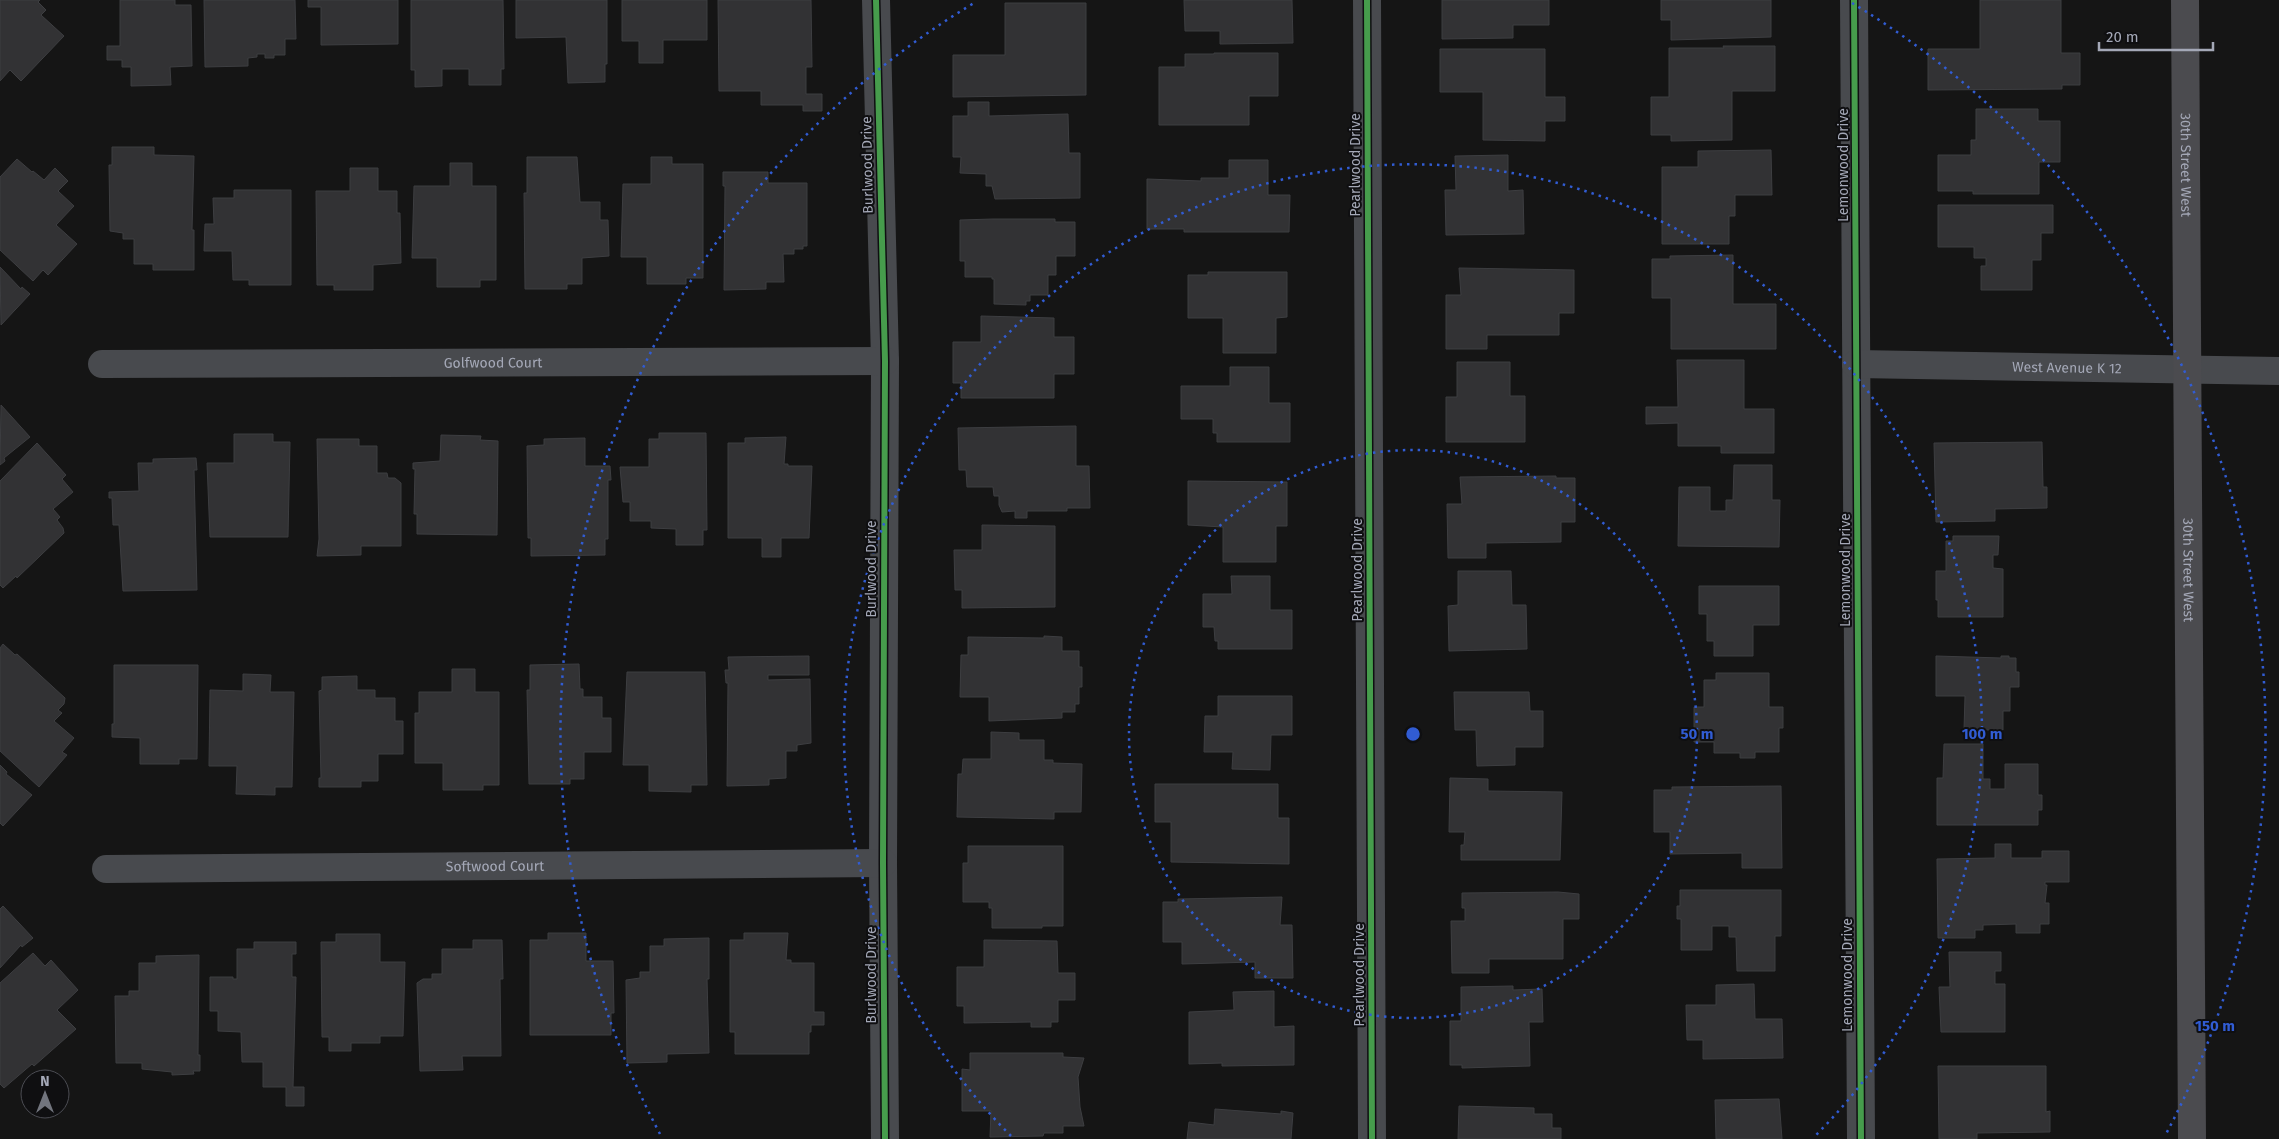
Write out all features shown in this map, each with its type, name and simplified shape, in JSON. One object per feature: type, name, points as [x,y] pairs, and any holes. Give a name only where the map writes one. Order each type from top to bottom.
[{"type":"main road","name":"30th Street West","points":[[2185,0],[2189,370],[2192,1139]]},
{"type":"street","name":"Burlwood Drive","points":[[876,0],[885,361],[883,863],[885,1139]]},
{"type":"street","name":"Pearlwood Drive","points":[[1367,0],[1372,1139]]},
{"type":"street","name":"Lemonwood Drive","points":[[1854,0],[1861,1139]]},
{"type":"street","name":"Golfwood Court","points":[[102,364],[885,361]]},
{"type":"street","name":"West Avenue K 12","points":[[1856,364],[2279,371]]},
{"type":"street","name":"Softwood Court","points":[[106,869],[883,863]]},
{"type":"building","points":[[0,0],[40,0],[38,2],[46,10],[41,15],[64,36],[21,81],[10,70],[0,81]]},
{"type":"building","points":[[120,0],[175,0],[175,5],[191,5],[192,66],[170,67],[171,85],[131,86],[131,67],[122,67],[122,60],[107,60],[107,46],[120,46]]},
{"type":"building","points":[[204,0],[295,0],[296,39],[285,39],[285,55],[274,55],[274,58],[265,58],[265,54],[257,54],[257,57],[248,58],[248,66],[205,67]]},
{"type":"building","points":[[308,0],[398,0],[398,44],[321,45],[321,7],[308,7]]},
{"type":"building","points":[[411,0],[503,0],[504,69],[501,69],[501,85],[469,85],[469,69],[442,69],[442,86],[415,87],[415,70],[411,70]]},
{"type":"building","points":[[516,0],[607,0],[607,64],[605,64],[605,82],[568,83],[566,37],[516,38]]},
{"type":"building","points":[[622,0],[707,0],[707,40],[663,40],[663,63],[639,63],[639,41],[622,41]]},
{"type":"building","points":[[718,0],[811,0],[812,67],[806,67],[806,94],[822,94],[822,111],[803,111],[803,105],[761,105],[761,91],[719,91]]},
{"type":"building","points":[[1184,0],[1292,0],[1293,43],[1220,44],[1220,31],[1185,31]]},
{"type":"building","points":[[1442,0],[1549,0],[1549,25],[1513,25],[1513,38],[1442,39]]},
{"type":"building","points":[[1661,0],[1771,0],[1771,37],[1671,40],[1671,20],[1661,20]]},
{"type":"building","points":[[1980,0],[2061,0],[2061,53],[2080,53],[2080,85],[2062,85],[2062,89],[1928,90],[1928,49],[1980,49]]},
{"type":"building","points":[[1005,3],[1086,3],[1086,95],[953,97],[953,55],[1005,55]]},
{"type":"building","points":[[1723,46],[1775,46],[1775,91],[1732,91],[1732,140],[1671,141],[1671,135],[1651,135],[1651,97],[1669,97],[1669,48],[1724,48]]},
{"type":"building","points":[[1440,49],[1545,49],[1545,97],[1565,97],[1565,121],[1545,121],[1545,141],[1483,140],[1483,92],[1440,92]]},
{"type":"building","points":[[1278,53],[1278,96],[1249,96],[1249,125],[1159,125],[1159,67],[1185,67],[1185,54]]},
{"type":"building","points":[[968,102],[989,102],[989,116],[1068,114],[1069,153],[1080,153],[1080,198],[995,199],[992,186],[986,186],[986,174],[960,173],[961,157],[953,157],[953,116],[968,116]]},
{"type":"building","points":[[1976,109],[2038,109],[2038,121],[2060,121],[2060,162],[2039,162],[2039,194],[1973,194],[1973,191],[1938,191],[1938,155],[1971,155],[1971,140],[1976,140]]},
{"type":"building","points":[[112,147],[154,147],[154,155],[194,156],[192,230],[194,230],[194,270],[153,270],[153,264],[134,264],[134,239],[123,239],[123,233],[110,231],[109,165],[112,165]]},
{"type":"building","points":[[1771,150],[1772,195],[1735,195],[1735,216],[1729,216],[1729,244],[1662,244],[1662,167],[1698,167],[1698,151]]},
{"type":"building","points":[[1508,155],[1508,191],[1523,190],[1524,234],[1446,235],[1445,190],[1456,190],[1455,156]]},
{"type":"building","points":[[527,157],[577,157],[580,202],[600,202],[600,220],[608,220],[609,256],[582,258],[582,284],[567,284],[567,289],[525,289],[524,193],[527,193]]},
{"type":"building","points":[[651,157],[672,157],[672,164],[703,164],[703,278],[686,278],[686,284],[647,284],[647,257],[621,257],[623,184],[651,184]]},
{"type":"building","points":[[17,159],[44,180],[55,168],[68,181],[58,191],[74,206],[56,225],[77,244],[48,275],[43,270],[33,281],[0,250],[0,177]]},
{"type":"building","points":[[1229,160],[1268,160],[1268,195],[1290,195],[1289,232],[1184,232],[1184,229],[1147,229],[1147,179],[1201,181],[1201,178],[1229,178]]},
{"type":"building","points":[[450,163],[472,163],[472,186],[496,186],[496,280],[480,280],[480,287],[437,287],[437,258],[412,258],[414,186],[450,186]]},
{"type":"building","points":[[350,168],[378,168],[378,191],[397,191],[397,213],[400,213],[401,263],[373,265],[373,290],[334,290],[334,285],[317,285],[316,191],[350,191]]},
{"type":"building","points":[[723,172],[768,172],[768,183],[807,183],[807,246],[803,246],[803,249],[794,249],[794,254],[783,254],[784,282],[766,282],[766,289],[724,290],[725,186],[723,186]]},
{"type":"building","points":[[234,190],[291,190],[291,285],[249,285],[249,280],[233,280],[232,251],[204,251],[205,224],[214,224],[213,198],[234,198]]},
{"type":"building","points":[[1938,205],[2053,205],[2053,233],[2041,233],[2041,260],[2032,260],[2032,290],[1981,290],[1981,266],[1986,266],[1986,258],[1974,258],[1974,247],[1938,247]]},
{"type":"building","points":[[1055,219],[1055,222],[1075,222],[1075,256],[1056,256],[1056,275],[1048,275],[1048,295],[1030,295],[1030,301],[1026,301],[1026,305],[994,304],[994,279],[992,277],[965,277],[965,261],[960,261],[960,220]]},
{"type":"building","points":[[1733,255],[1733,304],[1776,304],[1776,349],[1671,349],[1671,298],[1652,298],[1652,259],[1670,259],[1670,256]]},
{"type":"building","points":[[0,267],[21,289],[22,287],[30,294],[1,325]]},
{"type":"building","points":[[1459,268],[1574,270],[1574,313],[1559,313],[1559,335],[1487,335],[1487,349],[1446,349],[1446,295],[1461,295]]},
{"type":"building","points":[[1208,272],[1287,272],[1287,317],[1276,318],[1276,353],[1223,353],[1223,318],[1188,318],[1188,275],[1208,275]]},
{"type":"building","points":[[981,316],[1054,318],[1054,337],[1074,337],[1074,374],[1054,374],[1054,398],[961,398],[961,383],[953,383],[953,342],[981,342]]},
{"type":"building","points":[[1677,360],[1744,360],[1744,409],[1774,409],[1774,453],[1721,453],[1721,446],[1678,446],[1678,423],[1646,424],[1646,407],[1678,407]]},
{"type":"building","points":[[1457,362],[1510,362],[1510,396],[1525,396],[1525,442],[1446,442],[1446,397],[1457,397]]},
{"type":"building","points":[[1230,367],[1269,367],[1269,403],[1290,403],[1290,442],[1217,442],[1217,433],[1213,433],[1213,419],[1181,419],[1181,386],[1230,386]]},
{"type":"building","points":[[1,405],[30,437],[4,458],[5,461],[0,465]]},
{"type":"building","points":[[1076,426],[1076,466],[1089,466],[1090,508],[1067,508],[1067,511],[1027,511],[1027,518],[1015,518],[1015,511],[1002,512],[999,505],[999,496],[994,496],[993,487],[967,487],[966,470],[959,470],[958,428]]},
{"type":"building","points":[[659,433],[706,433],[707,530],[703,530],[703,545],[676,545],[676,529],[651,528],[651,521],[630,521],[630,502],[623,502],[620,467],[649,467],[649,439],[659,439]]},
{"type":"building","points":[[234,434],[273,434],[273,442],[290,442],[288,537],[210,537],[207,463],[234,463]]},
{"type":"building","points":[[441,435],[481,436],[480,440],[498,441],[497,535],[417,534],[417,514],[414,514],[415,469],[413,469],[413,463],[440,461]]},
{"type":"building","points":[[786,437],[784,464],[788,464],[788,466],[812,466],[809,538],[781,538],[781,557],[762,557],[762,538],[728,538],[728,443],[745,443],[745,438]]},
{"type":"building","points":[[585,438],[585,466],[610,466],[611,480],[608,480],[608,539],[605,539],[605,555],[531,556],[531,538],[528,538],[527,446],[544,445],[544,439]]},
{"type":"building","points":[[317,439],[359,439],[359,446],[377,446],[377,473],[387,473],[388,478],[395,478],[401,483],[401,546],[361,546],[361,555],[317,556],[319,539]]},
{"type":"building","points":[[2042,442],[2043,487],[2047,487],[2047,508],[1995,509],[1995,521],[1936,522],[1934,443]]},
{"type":"building","points":[[37,443],[66,475],[62,479],[73,492],[53,509],[60,517],[57,520],[64,533],[17,578],[16,576],[3,588],[0,585],[0,481]]},
{"type":"building","points":[[196,458],[197,470],[194,470],[197,590],[123,591],[119,525],[113,525],[112,498],[109,498],[109,492],[139,491],[138,463],[153,463],[153,459]]},
{"type":"building","points":[[1734,465],[1772,465],[1772,500],[1780,500],[1779,547],[1678,546],[1679,487],[1710,487],[1710,511],[1726,511],[1726,500],[1733,500]]},
{"type":"building","points":[[1556,476],[1556,478],[1575,478],[1575,522],[1561,522],[1561,542],[1486,543],[1486,558],[1448,558],[1447,504],[1462,504],[1460,477]]},
{"type":"building","points":[[1188,481],[1287,482],[1287,526],[1276,526],[1276,562],[1223,562],[1223,527],[1188,525]]},
{"type":"building","points":[[982,525],[1055,526],[1055,607],[962,608],[962,590],[955,590],[954,550],[982,550]]},
{"type":"building","points":[[1953,536],[1999,536],[1998,555],[1993,555],[1993,568],[2003,569],[2003,617],[1938,617],[1936,571],[1946,571],[1946,541],[1953,541]]},
{"type":"building","points":[[1458,571],[1511,571],[1512,605],[1526,605],[1527,649],[1449,651],[1448,606],[1458,605]]},
{"type":"building","points":[[1231,576],[1270,576],[1270,610],[1292,610],[1292,649],[1218,649],[1218,641],[1215,641],[1214,627],[1203,627],[1203,594],[1232,594]]},
{"type":"building","points":[[1699,586],[1779,586],[1779,625],[1753,625],[1753,656],[1714,656],[1714,641],[1707,641],[1707,614],[1699,614]]},
{"type":"building","points":[[1044,636],[1062,637],[1062,651],[1079,651],[1079,667],[1082,667],[1082,687],[1079,687],[1079,704],[1075,704],[1075,712],[1062,712],[1062,718],[989,721],[989,697],[960,697],[961,655],[968,655],[968,637],[1044,638]]},
{"type":"building","points":[[3,644],[15,655],[17,654],[65,698],[64,704],[58,710],[62,713],[54,721],[74,738],[62,752],[67,755],[39,787],[0,751],[0,648]]},
{"type":"building","points":[[809,656],[809,675],[768,675],[768,680],[810,679],[811,743],[797,745],[797,751],[786,751],[786,778],[769,779],[769,785],[727,786],[728,683],[726,683],[725,670],[729,670],[728,657]]},
{"type":"building","points":[[1936,656],[2001,658],[2001,656],[2009,656],[2009,658],[2016,658],[2016,672],[2019,672],[2019,687],[2010,687],[2010,711],[2003,711],[2003,730],[1964,730],[1965,696],[1936,696]]},
{"type":"building","points":[[579,664],[580,689],[583,689],[583,697],[602,697],[602,718],[611,718],[611,752],[584,752],[584,779],[570,779],[570,784],[529,784],[527,690],[530,690],[530,665]]},
{"type":"building","points":[[114,665],[198,665],[197,759],[179,759],[179,764],[140,764],[140,738],[112,737],[112,724],[114,724]]},
{"type":"building","points":[[452,669],[475,669],[475,692],[499,692],[499,785],[483,785],[483,790],[443,790],[443,763],[415,763],[415,713],[419,713],[419,692],[452,692]]},
{"type":"building","points":[[627,672],[705,672],[707,785],[691,785],[691,792],[649,791],[649,765],[623,765]]},
{"type":"building","points":[[1716,673],[1769,673],[1769,707],[1783,707],[1783,728],[1779,728],[1779,752],[1755,752],[1755,758],[1740,758],[1740,753],[1714,753],[1714,742],[1694,742],[1694,707],[1704,707],[1704,680],[1716,680]]},
{"type":"building","points":[[243,674],[271,675],[270,692],[294,692],[292,787],[275,787],[275,795],[236,794],[237,766],[209,766],[210,690],[243,691]]},
{"type":"building","points":[[357,676],[357,690],[375,690],[375,698],[395,698],[395,721],[403,721],[403,754],[378,754],[378,781],[361,781],[361,787],[319,787],[319,778],[321,778],[319,691],[322,690],[322,677]]},
{"type":"building","points":[[1454,692],[1529,692],[1530,711],[1543,711],[1543,747],[1515,747],[1515,765],[1477,766],[1476,730],[1455,730]]},
{"type":"building","points":[[1218,696],[1292,696],[1292,735],[1271,735],[1270,770],[1232,769],[1233,752],[1204,752],[1205,716],[1218,716]]},
{"type":"building","points":[[991,732],[1019,733],[1019,740],[1044,740],[1044,760],[1053,760],[1053,763],[1082,764],[1081,812],[1054,812],[1054,819],[957,817],[958,774],[962,774],[963,759],[991,759]]},
{"type":"building","points":[[1944,744],[1983,744],[1983,779],[1990,779],[1990,789],[2005,789],[2005,764],[2038,764],[2038,795],[2042,795],[2042,810],[2038,810],[2038,825],[1937,825],[1937,778],[1943,778]]},
{"type":"building","points":[[0,765],[7,772],[6,774],[32,795],[3,826],[0,823]]},
{"type":"building","points":[[1450,778],[1488,779],[1488,791],[1562,792],[1560,860],[1461,860],[1461,845],[1464,845],[1465,832],[1449,832]]},
{"type":"building","points":[[1155,784],[1278,784],[1278,818],[1289,818],[1289,864],[1171,862],[1171,822],[1155,822]]},
{"type":"building","points":[[1781,786],[1782,868],[1742,868],[1742,853],[1670,854],[1670,832],[1654,832],[1654,790],[1672,790],[1672,787]]},
{"type":"building","points":[[1995,844],[2011,844],[2011,858],[2042,858],[2042,851],[2069,851],[2069,882],[2045,882],[2045,885],[2047,885],[2045,903],[2049,903],[2049,924],[2040,924],[2040,933],[2016,933],[2016,924],[1983,925],[1983,930],[1975,930],[1975,938],[1938,938],[1937,859],[1995,858]]},
{"type":"building","points":[[968,846],[1063,846],[1063,926],[992,928],[992,908],[989,908],[989,902],[963,902],[963,863],[968,863]]},
{"type":"building","points":[[1680,890],[1781,890],[1781,936],[1775,936],[1775,971],[1737,971],[1736,937],[1729,937],[1729,926],[1712,926],[1712,950],[1681,950],[1681,919],[1677,919],[1677,906],[1680,906]]},
{"type":"building","points":[[1558,892],[1579,894],[1579,919],[1563,919],[1563,959],[1489,959],[1489,973],[1452,973],[1451,921],[1465,921],[1465,908],[1462,908],[1462,893]]},
{"type":"building","points":[[1282,897],[1280,925],[1292,925],[1293,978],[1255,978],[1255,962],[1182,964],[1182,942],[1163,942],[1163,902],[1178,902],[1178,899]]},
{"type":"building","points":[[3,906],[33,938],[22,947],[21,945],[0,968],[0,909]]},
{"type":"building","points":[[548,933],[586,933],[586,961],[613,961],[614,1013],[611,1013],[611,1035],[530,1035],[530,940],[548,940]]},
{"type":"building","points":[[744,933],[788,933],[786,960],[791,960],[791,963],[814,963],[814,1012],[824,1012],[824,1025],[811,1025],[811,1032],[809,1032],[809,1054],[735,1054],[735,1032],[730,1032],[730,940],[744,940]]},
{"type":"building","points":[[336,934],[380,934],[380,962],[405,962],[403,1036],[380,1036],[380,1043],[351,1043],[351,1051],[329,1051],[329,1037],[322,1037],[321,942],[336,942]]},
{"type":"building","points":[[709,938],[709,979],[707,979],[709,1053],[667,1054],[667,1062],[627,1063],[626,980],[640,978],[640,972],[650,972],[650,946],[664,946],[664,939]]},
{"type":"building","points":[[473,940],[502,940],[503,979],[500,979],[501,1056],[462,1056],[463,1070],[420,1071],[417,983],[423,979],[432,979],[432,974],[442,974],[442,949],[473,949]]},
{"type":"building","points":[[984,940],[1057,941],[1058,973],[1075,973],[1075,1000],[1058,1000],[1058,1022],[1051,1022],[1051,1027],[1031,1027],[1031,1022],[964,1023],[964,1006],[957,1006],[957,967],[984,967]]},
{"type":"building","points":[[254,942],[296,942],[296,954],[292,954],[292,977],[296,977],[293,1087],[304,1087],[304,1106],[286,1106],[286,1087],[263,1087],[263,1062],[242,1062],[241,1032],[218,1031],[218,1011],[210,1011],[210,977],[233,977],[233,979],[237,979],[237,949],[254,949]]},
{"type":"building","points":[[1949,952],[2001,952],[2001,971],[1995,971],[1995,984],[2005,984],[2005,1032],[1941,1032],[1939,987],[1950,987]]},
{"type":"building","points":[[33,953],[45,966],[51,960],[78,990],[57,1010],[76,1029],[34,1066],[32,1064],[26,1069],[20,1069],[20,1074],[4,1088],[0,1084],[0,983]]},
{"type":"building","points":[[199,955],[198,1055],[200,1055],[200,1071],[193,1071],[194,1074],[172,1075],[172,1072],[142,1069],[142,1063],[116,1063],[115,996],[129,996],[129,991],[139,991],[139,963],[156,963],[156,956]]},
{"type":"building","points":[[1754,984],[1755,1019],[1782,1019],[1783,1058],[1703,1059],[1703,1040],[1687,1040],[1686,1005],[1716,1005],[1716,985]]},
{"type":"building","points":[[1513,986],[1513,990],[1542,989],[1543,1022],[1529,1022],[1530,1066],[1462,1068],[1462,1065],[1450,1065],[1450,1021],[1461,1021],[1461,987]]},
{"type":"building","points":[[1274,991],[1274,1027],[1294,1026],[1294,1065],[1222,1066],[1222,1063],[1189,1064],[1189,1012],[1234,1010],[1233,992]]},
{"type":"building","points":[[970,1053],[1063,1053],[1063,1057],[1084,1058],[1078,1077],[1080,1107],[1084,1126],[1063,1126],[1063,1133],[1044,1133],[1043,1136],[990,1137],[991,1111],[962,1111],[962,1069],[970,1070]]},
{"type":"building","points":[[1938,1066],[2046,1066],[2046,1112],[2050,1111],[2050,1132],[1977,1133],[1977,1139],[1939,1139]]},
{"type":"building","points":[[1779,1099],[1782,1139],[1716,1139],[1715,1100]]},
{"type":"building","points":[[1459,1106],[1534,1108],[1534,1114],[1552,1114],[1552,1128],[1561,1128],[1561,1139],[1458,1139]]},
{"type":"building","points":[[1215,1109],[1281,1114],[1281,1111],[1293,1113],[1291,1139],[1187,1139],[1189,1122],[1214,1125]]},
{"type":"cycle path","points":[[876,0],[885,361],[883,863],[885,1139]]},
{"type":"cycle path","points":[[1367,0],[1372,1139]]},
{"type":"cycle path","points":[[1854,0],[1861,1139]]}]
